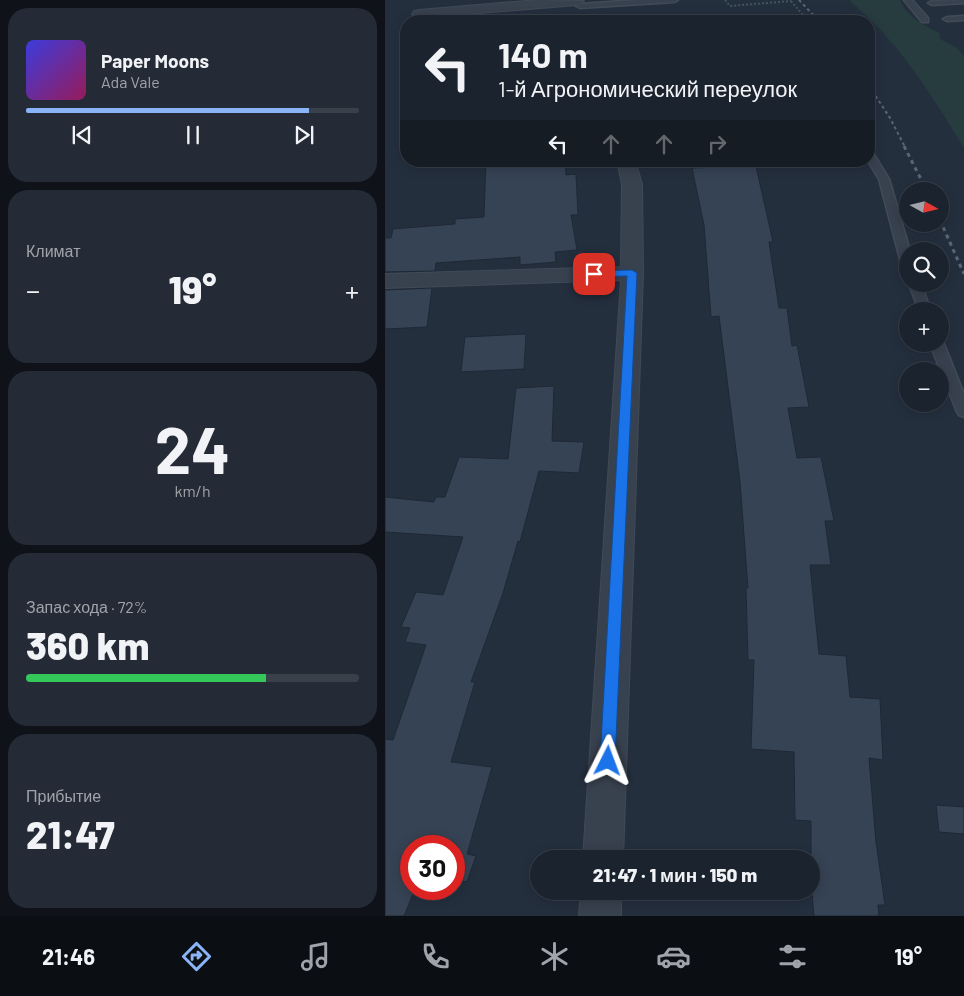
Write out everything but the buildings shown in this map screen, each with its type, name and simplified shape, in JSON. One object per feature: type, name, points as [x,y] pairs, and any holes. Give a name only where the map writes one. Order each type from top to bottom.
[{"type":"street","points":[[419,14],[577,3],[584,15]]},
{"type":"street","points":[[603,850],[632,273],[632,184],[628,167]]},
{"type":"street","points":[[385,281],[632,273]]},
{"type":"street","points":[[600,916],[601,900]]},
{"type":"lane","points":[[577,3],[673,0]]},
{"type":"lane","points":[[908,0],[925,20]]},
{"type":"lane","points":[[932,3],[964,1]]},
{"type":"lane","points":[[947,19],[964,18]]},
{"type":"lane","points":[[875,165],[884,179],[901,242]]},
{"type":"lane","points":[[940,352],[964,412]]},
{"type":"path","points":[[725,0],[730,6],[791,0],[803,15]]},
{"type":"green space","points":[[849,0],[900,0],[911,16],[921,24],[939,33],[940,39],[957,48],[964,56],[964,148],[907,62],[875,24],[875,15],[865,15]]},
{"type":"railway","points":[[799,0],[813,15]]},
{"type":"railway","points":[[875,95],[890,118],[905,147]]},
{"type":"railway","points":[[904,146],[922,182]]},
{"type":"railway","points":[[945,232],[964,274]]},
{"type":"route","points":[[594,274],[632,273],[608,761]]}]
